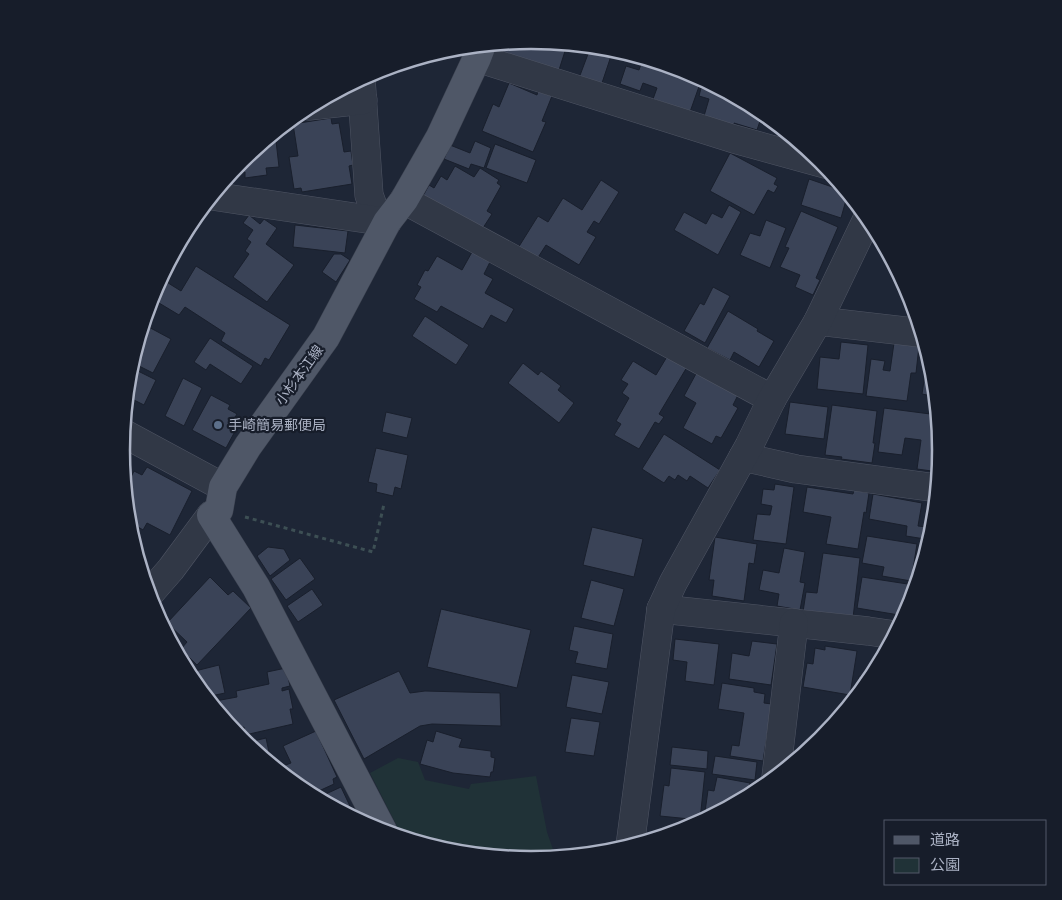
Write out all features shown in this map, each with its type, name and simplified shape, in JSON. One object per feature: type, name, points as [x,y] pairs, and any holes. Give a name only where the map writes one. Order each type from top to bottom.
[{"type":"main road","name":"小杉本江線","points":[[218,504],[248,446],[326,337],[387,222],[404,200],[440,137],[480,52]]},
{"type":"main road","points":[[218,504],[256,587],[377,821]]},
{"type":"street","points":[[482,52],[734,139],[808,160]]},
{"type":"street","points":[[347,94],[362,89],[369,195],[374,209],[387,222]]},
{"type":"street","points":[[220,197],[387,222]]},
{"type":"street","points":[[404,200],[772,399]]},
{"type":"street","points":[[631,839],[661,609],[673,583],[772,399],[818,321],[864,226]]},
{"type":"street","points":[[818,321],[915,332]]},
{"type":"street","points":[[130,439],[218,504],[171,568],[154,587]]},
{"type":"street","points":[[743,456],[796,469],[930,487]]},
{"type":"street","points":[[661,609],[887,634]]},
{"type":"street","points":[[777,766],[794,623]]},
{"type":"path","points":[[218,504],[374,552],[384,504]]},
{"type":"green space","points":[[398,758],[418,762],[425,780],[469,789],[471,784],[536,776],[547,832],[553,850],[479,848],[427,838],[398,829],[370,773]]},
{"type":"building","points":[[531,49],[565,51],[559,70],[503,53],[504,50]]},
{"type":"building","points":[[588,53],[611,56],[601,86],[579,78]]},
{"type":"building","points":[[641,64],[699,86],[690,112],[653,99],[657,88],[643,83],[640,91],[620,84],[626,66],[639,70]]},
{"type":"building","points":[[509,83],[537,95],[538,91],[552,96],[542,121],[546,122],[533,152],[482,131],[493,104],[499,107]]},
{"type":"building","points":[[701,88],[732,103],[760,121],[757,130],[734,123],[734,126],[704,116],[709,99],[699,96]]},
{"type":"building","points":[[331,118],[332,124],[339,123],[344,152],[351,151],[353,165],[349,166],[352,184],[302,192],[301,188],[294,189],[289,157],[298,156],[293,127],[299,123]]},
{"type":"building","points":[[276,140],[279,167],[266,168],[267,175],[245,178],[245,172],[241,172]]},
{"type":"building","points":[[475,141],[491,148],[484,168],[471,164],[469,169],[444,159],[450,145],[470,153]]},
{"type":"building","points":[[495,144],[536,160],[527,183],[486,168]]},
{"type":"building","points":[[730,153],[777,178],[774,184],[778,186],[774,193],[768,190],[754,215],[710,191]]},
{"type":"building","points":[[455,166],[474,177],[480,168],[499,180],[497,183],[501,186],[487,211],[492,214],[481,231],[423,196],[429,185],[434,188],[441,176],[447,180]]},
{"type":"building","points":[[809,179],[835,188],[846,202],[841,218],[801,205]]},
{"type":"building","points":[[601,180],[619,192],[599,224],[594,221],[587,232],[596,237],[579,265],[546,245],[537,259],[518,248],[538,216],[548,222],[563,198],[582,210]]},
{"type":"building","points":[[729,205],[741,212],[718,255],[674,230],[684,212],[706,224],[712,213],[722,218]]},
{"type":"building","points":[[801,211],[838,227],[816,278],[820,280],[813,295],[795,287],[800,275],[780,267],[789,248],[785,247]]},
{"type":"building","points":[[249,215],[260,224],[264,219],[277,228],[266,244],[294,265],[267,302],[233,277],[249,254],[245,251],[251,242],[247,239],[253,230],[243,223]]},
{"type":"building","points":[[766,220],[786,228],[770,268],[740,255],[750,233],[760,236]]},
{"type":"building","points":[[295,225],[348,231],[345,253],[293,247]]},
{"type":"building","points":[[472,252],[490,262],[484,274],[493,279],[485,293],[514,309],[506,323],[491,315],[483,329],[441,306],[437,312],[414,299],[421,287],[417,285],[425,270],[428,271],[437,256],[462,270]]},
{"type":"building","points":[[334,254],[341,254],[350,260],[336,282],[322,272]]},
{"type":"building","points":[[196,266],[290,325],[269,360],[265,358],[261,366],[221,341],[225,333],[185,307],[179,315],[158,302],[167,282],[181,291]]},
{"type":"building","points":[[713,287],[730,296],[705,343],[684,331],[700,303],[704,305]]},
{"type":"building","points":[[728,311],[774,341],[759,367],[734,352],[730,360],[707,348]]},
{"type":"building","points":[[425,316],[469,345],[456,365],[412,336]]},
{"type":"building","points":[[149,327],[171,339],[153,373],[138,366]]},
{"type":"building","points":[[210,338],[253,366],[241,384],[210,364],[206,370],[194,362]]},
{"type":"building","points":[[841,342],[868,345],[863,394],[817,389],[820,357],[839,359]]},
{"type":"building","points":[[894,343],[919,346],[916,373],[911,373],[907,401],[866,396],[871,359],[885,361],[883,370],[890,371]]},
{"type":"building","points":[[668,355],[687,367],[659,414],[664,417],[659,424],[655,422],[639,449],[614,435],[621,424],[616,421],[629,398],[622,393],[628,384],[621,380],[633,361],[656,375]]},
{"type":"building","points":[[523,363],[538,375],[541,371],[561,386],[558,390],[574,403],[559,423],[508,383]]},
{"type":"building","points":[[698,370],[739,393],[733,405],[738,408],[721,438],[716,436],[712,444],[683,428],[696,403],[684,396]]},
{"type":"building","points":[[137,371],[156,380],[144,405],[133,399]]},
{"type":"building","points":[[925,374],[925,374],[929,395],[922,394]]},
{"type":"building","points":[[183,378],[202,388],[184,426],[165,416]]},
{"type":"building","points":[[211,395],[230,405],[228,409],[237,414],[234,419],[240,422],[226,448],[192,430]]},
{"type":"building","points":[[790,402],[828,407],[824,439],[785,434]]},
{"type":"building","points":[[832,405],[877,411],[872,463],[825,455]]},
{"type":"building","points":[[884,408],[930,414],[931,471],[917,469],[921,440],[905,438],[902,455],[878,452]]},
{"type":"building","points":[[386,412],[412,418],[407,438],[382,432]]},
{"type":"building","points":[[664,434],[720,470],[708,488],[690,476],[687,481],[678,475],[675,480],[669,476],[664,483],[642,469]]},
{"type":"building","points":[[376,448],[408,455],[401,489],[395,487],[393,496],[376,492],[377,484],[368,482]]},
{"type":"building","points":[[147,467],[192,491],[170,535],[147,523],[143,530],[137,526],[131,477],[134,471],[142,475]]},
{"type":"building","points":[[775,484],[794,487],[786,544],[753,540],[757,514],[770,515],[772,506],[761,504],[763,489],[774,490]]},
{"type":"building","points":[[807,487],[853,494],[854,490],[869,493],[858,549],[826,544],[831,517],[803,512]]},
{"type":"building","points":[[873,494],[922,503],[918,526],[925,527],[923,539],[906,536],[907,526],[869,519]]},
{"type":"building","points":[[592,527],[643,539],[634,577],[583,565]]},
{"type":"building","points":[[867,536],[917,544],[914,569],[910,581],[882,576],[884,567],[862,563]]},
{"type":"building","points":[[715,537],[757,544],[754,564],[749,563],[744,601],[712,596],[714,580],[709,580]]},
{"type":"building","points":[[268,547],[284,549],[290,560],[270,576],[257,556]]},
{"type":"building","points":[[784,548],[805,552],[800,582],[805,583],[800,610],[777,606],[779,594],[759,590],[763,570],[779,573]]},
{"type":"building","points":[[823,553],[860,558],[853,618],[803,612],[806,592],[817,593]]},
{"type":"building","points":[[300,558],[315,579],[286,600],[271,579]]},
{"type":"building","points":[[210,577],[228,595],[233,591],[251,608],[197,665],[182,648],[187,642],[171,627],[168,622]]},
{"type":"building","points":[[862,577],[909,584],[897,615],[857,608]]},
{"type":"building","points":[[591,580],[624,589],[614,626],[581,618]]},
{"type":"building","points":[[312,589],[323,605],[298,622],[287,606]]},
{"type":"building","points":[[441,609],[531,630],[517,688],[427,667]]},
{"type":"building","points":[[574,626],[613,634],[607,669],[575,663],[578,652],[569,650]]},
{"type":"building","points":[[675,639],[719,644],[714,685],[685,681],[687,662],[673,660]]},
{"type":"building","points":[[752,641],[777,644],[771,685],[729,679],[732,653],[749,656]]},
{"type":"building","points":[[825,646],[857,651],[848,695],[803,687],[807,663],[813,664],[815,648],[825,650]]},
{"type":"building","points":[[219,665],[225,693],[214,695],[196,671]]},
{"type":"building","points":[[286,668],[290,686],[282,688],[282,691],[289,689],[293,709],[290,709],[293,724],[247,734],[244,727],[241,728],[218,701],[237,697],[236,691],[269,684],[267,672]]},
{"type":"building","points":[[399,671],[410,693],[425,691],[500,693],[501,726],[432,724],[420,726],[364,759],[334,700]]},
{"type":"building","points":[[572,675],[609,682],[602,714],[566,707]]},
{"type":"building","points":[[722,683],[754,688],[754,692],[765,694],[764,703],[772,704],[763,761],[730,756],[732,745],[739,746],[744,713],[718,709]]},
{"type":"building","points":[[571,718],[600,722],[594,756],[565,752]]},
{"type":"building","points":[[316,731],[337,777],[333,779],[334,784],[319,791],[308,784],[284,766],[291,763],[283,746]]},
{"type":"building","points":[[436,731],[462,739],[459,747],[491,751],[491,757],[495,758],[493,772],[491,772],[490,777],[453,773],[420,764],[427,740],[433,742]]},
{"type":"building","points":[[266,738],[270,755],[266,752],[254,741]]},
{"type":"building","points":[[672,747],[708,751],[707,769],[670,765]]},
{"type":"building","points":[[715,756],[757,762],[755,780],[712,774]]},
{"type":"building","points":[[671,768],[705,772],[701,814],[689,819],[660,816],[664,785],[669,786]]},
{"type":"building","points":[[717,777],[750,783],[749,787],[705,811],[708,790],[714,791]]},
{"type":"building","points":[[341,787],[351,808],[330,797],[325,794]]},
{"type":"place","name":"手崎簡易郵便局","points":[[218,425]]}]
